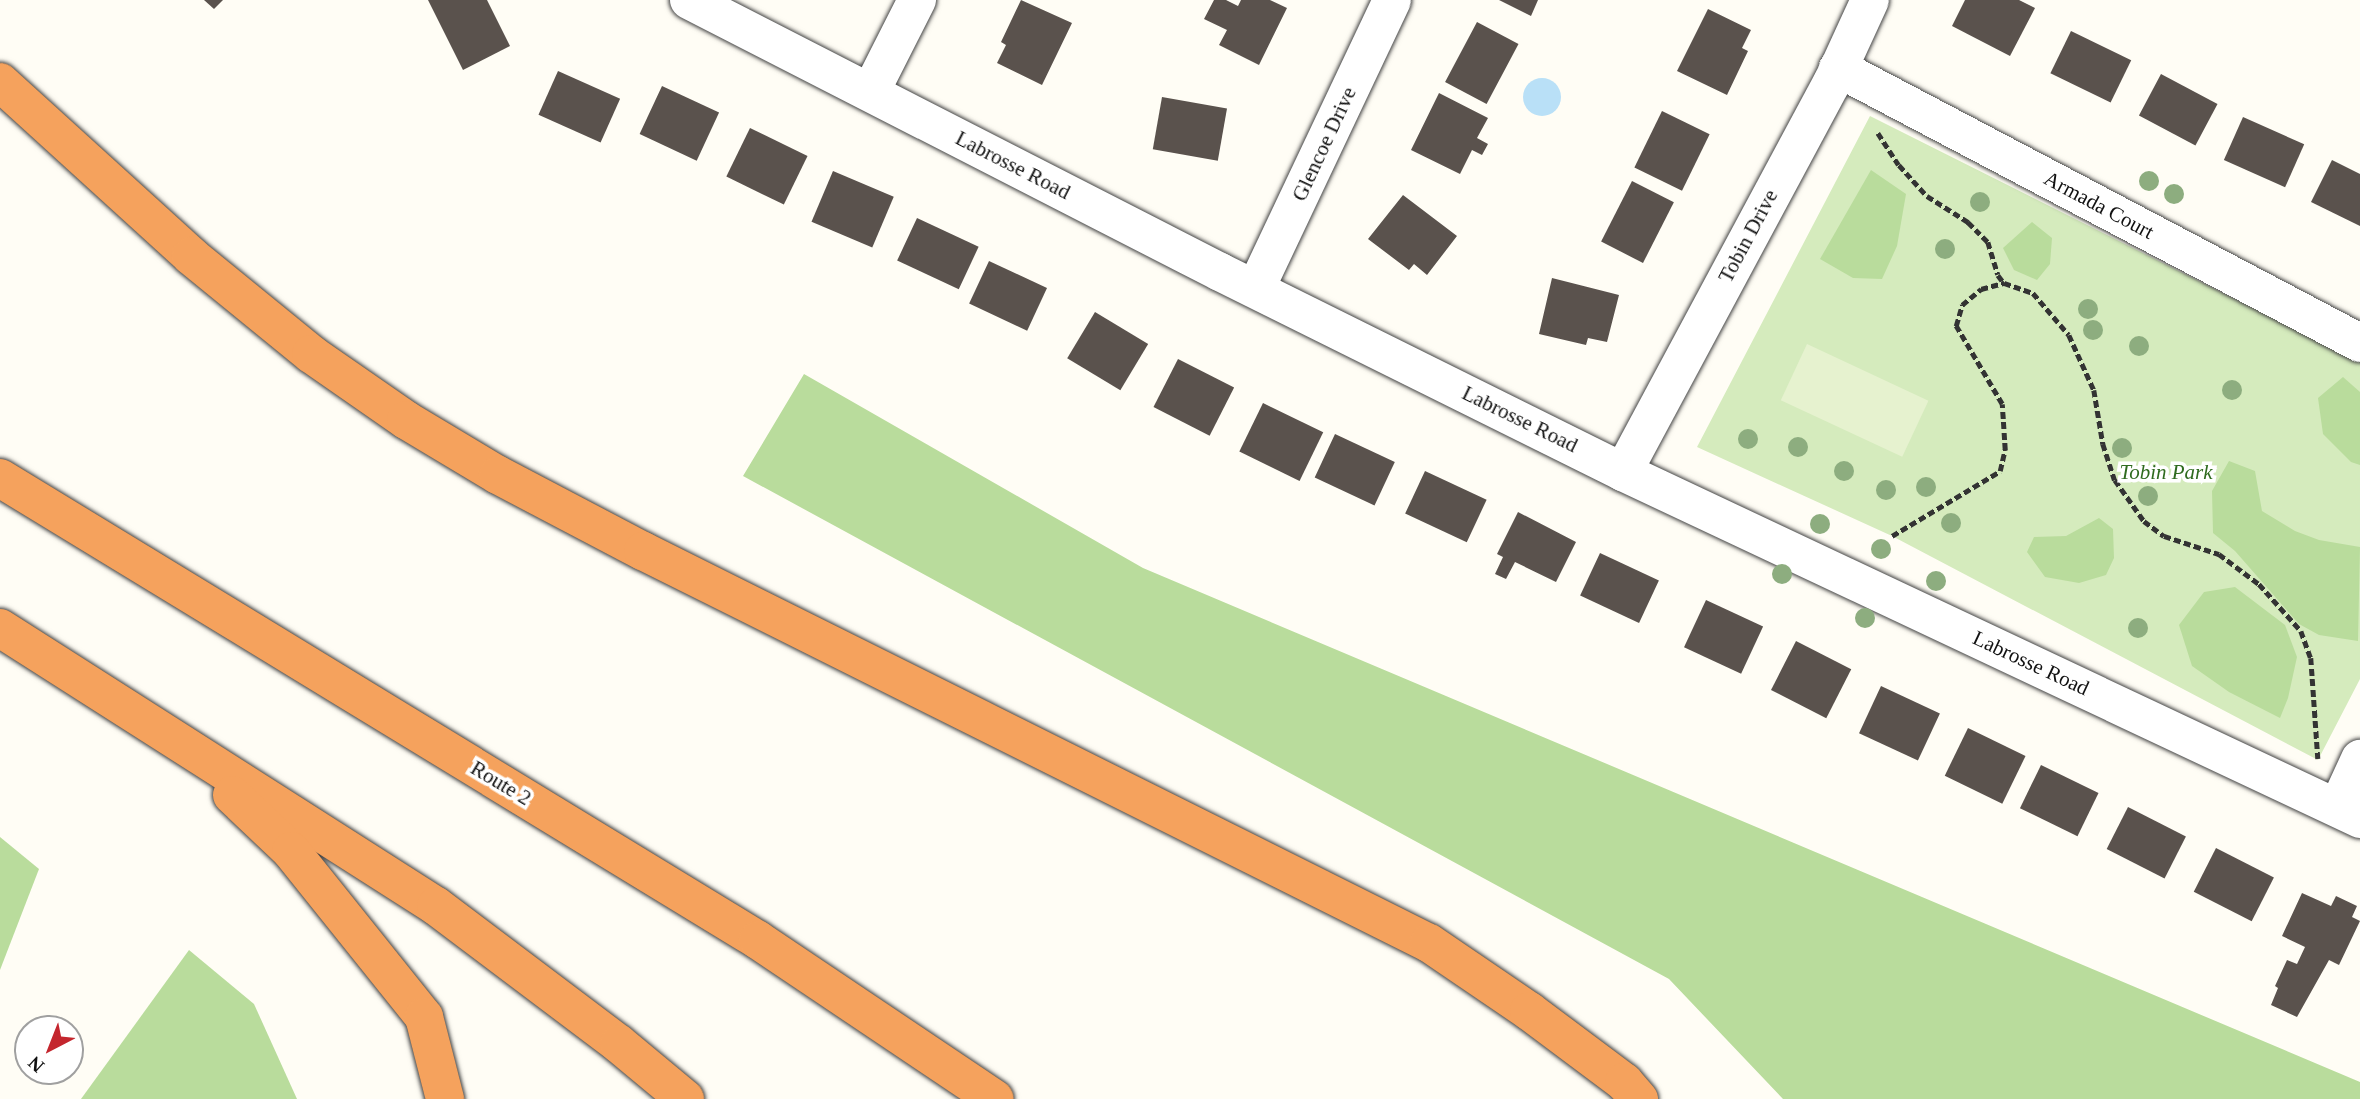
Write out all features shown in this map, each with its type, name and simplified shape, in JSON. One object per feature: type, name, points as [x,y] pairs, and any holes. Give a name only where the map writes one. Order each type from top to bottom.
[{"type":"highway","points":[[0,82],[191,256],[311,354],[406,420],[498,475],[643,551],[1429,943],[1529,1011],[1624,1082],[1640,1099]]},
{"type":"highway","name":"Route 2","points":[[0,478],[758,940],[995,1099]]},
{"type":"highway","points":[[0,628],[436,906],[619,1044],[685,1099]]},
{"type":"highway","points":[[167,733],[291,851],[425,1017],[445,1099]]},
{"type":"street","name":"Labrosse Road","points":[[689,0],[1623,472],[2349,813]]},
{"type":"street","points":[[871,91],[917,0]]},
{"type":"street","name":"Glencoe Drive","points":[[1255,288],[1392,0]]},
{"type":"street","name":"Tobin Drive","points":[[1623,472],[1838,68],[1870,0]]},
{"type":"street","name":"Armada Court","points":[[1838,68],[2360,343]]},
{"type":"street","points":[[2349,813],[2360,759]]},
{"type":"path","points":[[1876,129],[1899,165],[1927,196],[1968,222],[1988,242],[1998,275],[2004,283]]},
{"type":"path","points":[[1892,536],[2000,471],[2005,450],[2002,404],[1956,326],[1962,305],[1981,289],[2004,283],[2033,293],[2069,335],[2094,390],[2103,444],[2115,480],[2144,521],[2164,536],[2219,554],[2259,584],[2301,631],[2311,658],[2318,760]]},
{"type":"green space","name":"Tobin Park","points":[[1870,116],[2360,362],[2360,679],[2318,760],[1892,536],[1697,447]]},
{"type":"green space","points":[[1871,170],[1906,194],[1897,246],[1882,279],[1853,278],[1820,259]]},
{"type":"green space","points":[[2032,222],[2052,238],[2050,264],[2037,280],[2014,270],[2003,248]]},
{"type":"green space","points":[[1807,344],[1928,401],[1902,457],[1781,400]]},
{"type":"green space","points":[[804,374],[1143,568],[2360,1082],[2360,1099],[1783,1099],[1669,979],[743,476]]},
{"type":"green space","points":[[2343,377],[2360,392],[2360,465],[2351,462],[2323,434],[2318,398]]},
{"type":"green space","points":[[2229,461],[2255,471],[2262,511],[2295,531],[2319,540],[2360,547],[2358,641],[2319,635],[2299,624],[2235,551],[2213,533],[2212,491]]},
{"type":"green space","points":[[2099,518],[2113,529],[2114,558],[2106,575],[2079,583],[2045,577],[2027,552],[2034,537],[2066,536]]},
{"type":"green space","points":[[2235,587],[2285,625],[2297,657],[2288,698],[2280,718],[2229,692],[2192,666],[2179,625],[2204,592]]},
{"type":"green space","points":[[0,837],[39,869],[0,970]]},
{"type":"green space","points":[[189,950],[254,1004],[297,1099],[81,1099]]},
{"type":"water","points":[[1542,78],[1555,84],[1561,97],[1555,110],[1542,116],[1529,110],[1523,97],[1529,84]]},
{"type":"building","points":[[204,0],[223,0],[214,9]]},
{"type":"building","points":[[428,0],[487,0],[510,46],[463,70]]},
{"type":"building","points":[[1021,0],[1072,23],[1042,85],[997,63],[1006,45],[1001,42]]},
{"type":"building","points":[[1214,0],[1226,0],[1238,6],[1241,0],[1270,0],[1287,8],[1259,65],[1219,45],[1227,30],[1204,19]]},
{"type":"building","points":[[1499,0],[1538,0],[1531,16]]},
{"type":"building","points":[[1965,0],[2019,0],[2035,8],[2010,56],[1952,26]]},
{"type":"building","points":[[1708,9],[1751,30],[1742,48],[1748,51],[1727,95],[1677,71]]},
{"type":"building","points":[[1477,22],[1518,44],[1487,104],[1445,82]]},
{"type":"building","points":[[2071,31],[2131,60],[2111,103],[2050,73]]},
{"type":"building","points":[[558,71],[620,99],[601,143],[538,115]]},
{"type":"building","points":[[2161,74],[2218,104],[2195,146],[2139,115]]},
{"type":"building","points":[[662,86],[719,113],[697,161],[640,134]]},
{"type":"building","points":[[1439,93],[1488,118],[1477,138],[1488,144],[1482,155],[1472,150],[1460,174],[1411,150]]},
{"type":"building","points":[[1162,97],[1227,108],[1218,161],[1153,149]]},
{"type":"building","points":[[1662,111],[1710,134],[1682,191],[1634,168]]},
{"type":"building","points":[[2243,117],[2304,144],[2285,187],[2224,160]]},
{"type":"building","points":[[750,128],[808,156],[784,205],[726,177]]},
{"type":"building","points":[[2332,160],[2360,174],[2360,226],[2311,202]]},
{"type":"building","points":[[833,171],[894,197],[872,247],[812,222]]},
{"type":"building","points":[[1632,181],[1674,202],[1643,263],[1601,242]]},
{"type":"building","points":[[1403,195],[1457,236],[1427,275],[1414,264],[1409,270],[1368,239]]},
{"type":"building","points":[[917,218],[979,247],[959,289],[897,261]]},
{"type":"building","points":[[989,261],[1047,288],[1027,331],[969,304]]},
{"type":"building","points":[[1552,278],[1619,295],[1607,342],[1588,338],[1586,345],[1539,334]]},
{"type":"building","points":[[1095,312],[1148,344],[1120,390],[1067,358]]},
{"type":"building","points":[[1178,359],[1234,388],[1210,436],[1153,407]]},
{"type":"building","points":[[1263,403],[1323,432],[1300,481],[1239,452]]},
{"type":"building","points":[[1335,434],[1395,462],[1375,505],[1315,478]]},
{"type":"building","points":[[1425,471],[1487,500],[1467,542],[1405,514]]},
{"type":"building","points":[[1518,512],[1576,542],[1556,582],[1515,562],[1506,579],[1495,574],[1503,557],[1497,554]]},
{"type":"building","points":[[1600,553],[1659,580],[1639,623],[1580,596]]},
{"type":"building","points":[[1706,600],[1763,627],[1741,674],[1684,647]]},
{"type":"building","points":[[1796,641],[1851,669],[1826,718],[1771,690]]},
{"type":"building","points":[[1881,686],[1940,713],[1918,761],[1859,733]]},
{"type":"building","points":[[1968,728],[2026,756],[2002,804],[1945,776]]},
{"type":"building","points":[[2041,765],[2099,793],[2077,836],[2020,808]]},
{"type":"building","points":[[2128,807],[2186,837],[2165,878],[2107,849]]},
{"type":"building","points":[[2216,848],[2274,878],[2252,921],[2194,892]]},
{"type":"building","points":[[2302,893],[2331,906],[2336,896],[2357,906],[2352,917],[2360,921],[2339,965],[2329,960],[2297,1017],[2271,1005],[2278,988],[2275,986],[2287,960],[2297,964],[2305,947],[2282,936]]}]
